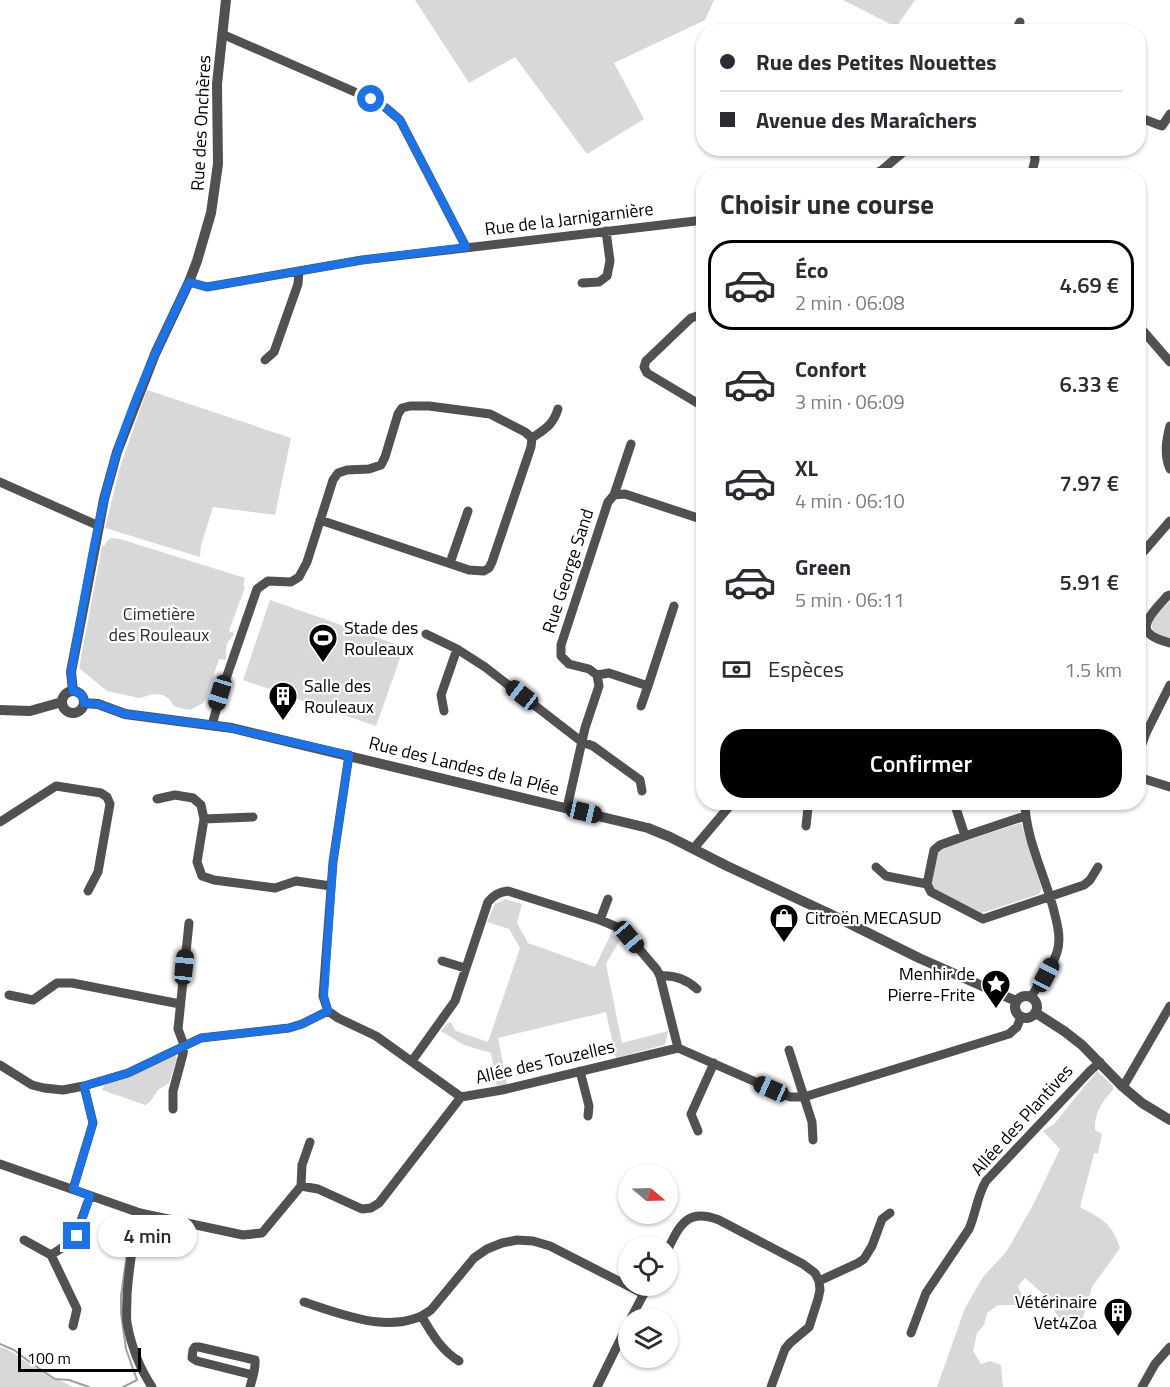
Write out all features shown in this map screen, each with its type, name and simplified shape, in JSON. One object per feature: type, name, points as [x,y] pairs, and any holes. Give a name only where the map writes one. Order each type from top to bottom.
[{"type":"street","name":"Rue des Onchères","points":[[73,691],[71,672],[112,467],[164,332],[189,282],[208,227],[216,186],[217,93],[226,0]]},
{"type":"street","points":[[222,34],[371,99],[400,120],[466,247]]},
{"type":"street","points":[[1146,120],[1162,126],[1170,114]]},
{"type":"street","points":[[884,168],[899,156]]},
{"type":"street","name":"Rue de la Jarnigarnière","points":[[189,282],[207,287],[362,260],[696,221]]},
{"type":"street","points":[[582,283],[599,282],[607,276],[610,261],[606,231]]},
{"type":"street","points":[[265,360],[274,352],[298,284],[299,271]]},
{"type":"street","points":[[696,316],[691,318],[646,361],[645,367],[647,373],[696,402]]},
{"type":"street","points":[[1146,334],[1170,362]]},
{"type":"street","points":[[212,725],[220,693],[257,589],[268,581],[291,582],[300,577],[333,480],[338,472],[369,469],[381,465],[402,408],[429,406],[490,414],[532,438]]},
{"type":"street","points":[[320,520],[478,572],[484,571],[489,568],[531,447],[532,438],[555,419],[558,409]]},
{"type":"street","points":[[1170,426],[1166,441],[1170,469]]},
{"type":"street","name":"Rue George Sand","points":[[631,444],[614,495],[608,502],[561,645],[561,656],[569,664],[589,669],[597,675],[609,674],[648,686]]},
{"type":"street","points":[[0,483],[99,526]]},
{"type":"street","name":"Rue George Sand","points":[[614,495],[625,494],[696,517]]},
{"type":"street","points":[[450,563],[468,511]]},
{"type":"street","points":[[1146,549],[1170,521]]},
{"type":"street","points":[[1170,595],[1146,622],[1146,627],[1150,635],[1170,643]]},
{"type":"street","points":[[641,706],[674,606]]},
{"type":"street","points":[[426,634],[457,649],[485,667],[582,741],[640,780],[642,790]]},
{"type":"street","points":[[444,711],[441,695],[457,649]]},
{"type":"street","points":[[567,808],[585,728],[599,686],[597,675]]},
{"type":"street","points":[[1146,734],[1170,685]]},
{"type":"street","points":[[73,691],[80,693],[84,703],[78,712],[71,713],[65,709],[62,702],[65,695],[73,691]]},
{"type":"street","points":[[0,710],[30,711],[62,702]]},
{"type":"street","name":"Rue des Landes de la Plée","points":[[84,703],[98,704],[125,714],[212,725],[349,755],[648,828],[694,848],[910,954],[1016,1001]]},
{"type":"street","points":[[349,755],[331,886],[324,996],[328,1011],[376,1036],[461,1097]]},
{"type":"street","points":[[1146,780],[1170,787]]},
{"type":"street","points":[[0,822],[56,786],[101,793],[107,797],[110,804],[99,872],[88,891]]},
{"type":"street","points":[[157,799],[176,795],[193,798],[201,805],[204,819],[197,862],[201,876],[214,880],[275,888],[296,881],[331,886]]},
{"type":"street","points":[[694,848],[726,810]]},
{"type":"street","points":[[806,826],[808,810]]},
{"type":"street","points":[[956,810],[964,836]]},
{"type":"street","points":[[1025,810],[1040,867],[1051,897],[1059,933],[1058,953],[1031,997]]},
{"type":"street","points":[[204,819],[252,816]]},
{"type":"street","points":[[1025,816],[940,845],[934,850],[927,884],[931,892],[983,918],[1084,885],[1098,867]]},
{"type":"street","points":[[876,867],[886,876],[927,884]]},
{"type":"street","points":[[412,1061],[455,1001],[488,902],[501,892],[508,891],[617,927],[629,937],[660,975],[678,1048],[790,1097],[804,1097],[1009,1034],[1017,1027],[1021,1017]]},
{"type":"street","points":[[600,920],[608,899]]},
{"type":"street","points":[[173,1109],[173,1091],[184,1045],[178,1029],[189,923]]},
{"type":"street","points":[[442,961],[465,968]]},
{"type":"street","points":[[660,975],[670,975],[689,982],[697,989]]},
{"type":"street","points":[[9,996],[33,1000],[57,983],[72,983],[180,1004]]},
{"type":"street","points":[[1025,996],[1031,997],[1038,1005],[1036,1013],[1028,1019],[1021,1017],[1016,1012],[1016,1001],[1025,996]]},
{"type":"street","points":[[1124,1087],[1170,1006]]},
{"type":"street","points":[[0,1065],[32,1085],[63,1090],[128,1073],[201,1038],[289,1028],[328,1011]]},
{"type":"street","points":[[1036,1013],[1082,1045],[1150,1109],[1170,1120]]},
{"type":"street","name":"Allée des Touzelles","points":[[302,1186],[318,1190],[362,1209],[371,1208],[379,1203],[461,1097],[502,1090],[678,1048]]},
{"type":"street","points":[[789,1050],[812,1122],[813,1140]]},
{"type":"street","name":"Allée des Plantives","points":[[911,1333],[926,1293],[969,1229],[980,1191],[986,1181],[1100,1062]]},
{"type":"street","points":[[698,1131],[691,1114],[714,1063]]},
{"type":"street","points":[[580,1071],[589,1106],[588,1116]]},
{"type":"street","points":[[73,1189],[93,1123],[84,1086]]},
{"type":"street","points":[[0,1164],[129,1210],[243,1235],[262,1233],[302,1186],[302,1165],[310,1142]]},
{"type":"street","points":[[51,1255],[74,1240],[90,1196]]},
{"type":"street","points":[[140,1213],[129,1276],[127,1322],[140,1365],[152,1387]]},
{"type":"street","points":[[819,1281],[864,1259],[872,1246],[882,1219],[890,1213]]},
{"type":"street","points":[[674,1236],[686,1220],[696,1216],[707,1216],[803,1264],[815,1273],[820,1290],[808,1327],[785,1350],[771,1387]]},
{"type":"street","points":[[24,1240],[51,1255],[76,1309],[73,1326]]},
{"type":"street","points":[[304,1302],[379,1323],[422,1317],[431,1310],[474,1258],[487,1249],[517,1240],[533,1241],[550,1246],[618,1277]]},
{"type":"street","points":[[422,1317],[448,1354],[459,1361]]},
{"type":"street","points":[[597,1387],[618,1344]]},
{"type":"street","points":[[250,1387],[256,1364],[255,1360],[199,1347],[193,1350],[192,1358],[197,1361],[253,1375]]},
{"type":"street","points":[[1142,1387],[1155,1364],[1170,1347]]},
{"type":"green space","points":[[415,0],[714,0],[705,20],[614,63],[644,119],[587,154],[515,57],[469,83]]},
{"type":"green space","points":[[843,0],[915,0],[898,24],[890,24]]},
{"type":"green space","points":[[147,390],[291,438],[275,515],[213,507],[201,545],[200,557],[105,528],[120,467]]},
{"type":"green space","name":"Cimetière des Rouleaux","points":[[111,538],[245,578],[243,586],[245,587],[229,631],[234,633],[226,646],[226,660],[219,659],[203,703],[190,710],[174,706],[163,695],[154,694],[139,698],[107,691],[79,668],[102,546]]},
{"type":"green space","name":"Stade des Rouleaux","points":[[270,600],[404,647],[376,726],[243,680]]},
{"type":"green space","points":[[1170,601],[1170,639],[1156,633],[1152,625],[1159,612]]},
{"type":"green space","points":[[1021,823],[1042,889],[1039,894],[982,913],[934,890],[931,882],[936,850]]},
{"type":"green space","points":[[505,899],[522,904],[517,923],[528,943],[595,967],[611,934],[620,940],[606,964],[622,1043],[668,1031],[664,1045],[616,1058],[606,1012],[498,1038],[507,1084],[497,1087],[491,1053],[464,1045],[441,1031],[450,1021],[456,1031],[488,1042],[520,948],[509,929],[487,922],[495,904]]},
{"type":"green space","points":[[174,1054],[177,1058],[169,1083],[158,1090],[150,1102],[145,1105],[102,1090],[106,1082]]},
{"type":"green space","points":[[1097,1071],[1113,1086],[1113,1090],[1102,1104],[1095,1123],[1095,1130],[1102,1134],[1098,1153],[1094,1154],[1080,1207],[1110,1227],[1120,1248],[1092,1287],[1081,1324],[1058,1317],[1048,1298],[1025,1278],[1018,1286],[1022,1295],[1021,1305],[998,1305],[987,1313],[984,1325],[977,1333],[973,1351],[981,1364],[990,1361],[1001,1365],[1003,1387],[937,1387],[965,1308],[983,1277],[1012,1242],[1060,1149],[1043,1131],[1054,1124]]},
{"type":"green space","points":[[0,1347],[7,1349],[39,1370],[73,1387],[0,1387]]},
{"type":"waterway","points":[[123,1387],[137,1380],[126,1349],[121,1313],[121,1296],[131,1224]]},
{"type":"waterway","points":[[0,1344],[14,1350],[55,1379],[69,1380],[89,1387]]},
{"type":"place","name":"Stade des Rouleaux","points":[[323,664]]},
{"type":"place","name":"Salle des Rouleaux","points":[[283,722]]},
{"type":"place","name":"Citroën MECASUD","points":[[784,944]]},
{"type":"place","name":"Menhir de Pierre-Frite","points":[[996,1010]]},
{"type":"place","name":"Vétérinaire Vet4Zoa","points":[[1118,1338]]},
{"type":"route","points":[[77,1236],[90,1196],[73,1189],[93,1123],[84,1086],[128,1073],[201,1038],[289,1028],[328,1011],[324,996],[333,862],[349,755],[218,725],[125,714],[98,704],[84,703],[80,693],[73,691],[71,672],[104,499],[117,452],[164,332],[189,282],[207,287],[362,260],[466,247],[400,120],[371,99]]}]
